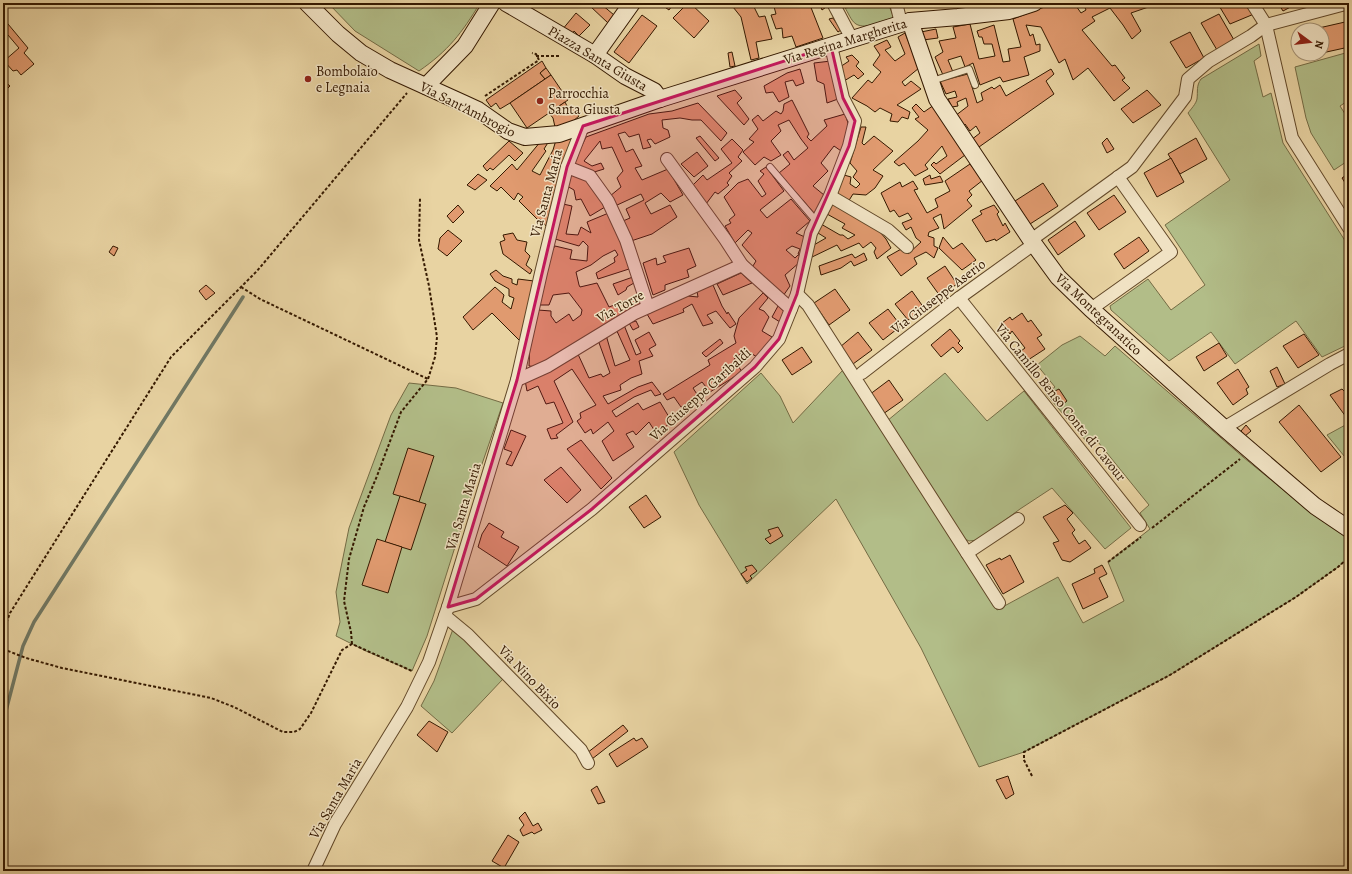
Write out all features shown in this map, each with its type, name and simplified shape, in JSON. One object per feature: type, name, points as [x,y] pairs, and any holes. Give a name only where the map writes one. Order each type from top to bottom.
[{"type":"street","name":"Via Sant'Ambrogio","points":[[307,3],[338,34],[361,53],[390,70],[472,107],[508,131],[525,137],[559,134],[583,126]]},
{"type":"street","points":[[421,84],[465,46],[492,3]]},
{"type":"street","name":"Piazza Santa Giusta","points":[[506,3],[595,55],[625,76],[654,91],[660,99],[583,126]]},
{"type":"street","points":[[595,55],[632,3]]},
{"type":"street","points":[[833,3],[852,40]]},
{"type":"street","name":"Via Montegranatico","points":[[896,3],[937,99],[1058,277],[1091,309],[1224,428],[1315,506],[1349,529]]},
{"type":"street","name":"Via Regina Margherita","points":[[660,99],[852,40],[905,22],[1009,11],[1034,3]]},
{"type":"street","points":[[1252,3],[1266,25],[1292,138],[1349,228]]},
{"type":"street","points":[[1266,25],[1349,3]]},
{"type":"street","name":"Via Giuseppe Aserio","points":[[862,373],[1132,166],[1185,97],[1188,79],[1209,61],[1251,36],[1266,25]]},
{"type":"street","name":"Via Giuseppe Garibaldi","points":[[447,611],[476,600],[592,509],[755,368],[779,338],[797,294],[811,233],[830,196],[849,146],[855,121],[843,98],[831,46]]},
{"type":"street","name":"Via Santa Maria","points":[[313,871],[335,824],[406,707],[429,662],[447,611],[517,380],[567,167],[583,126]]},
{"type":"street","points":[[667,159],[742,265],[791,309]]},
{"type":"street","points":[[567,167],[590,176],[608,201],[626,240],[648,307]]},
{"type":"street","points":[[1091,309],[1171,252],[1118,177]]},
{"type":"street","points":[[830,196],[888,230],[907,247]]},
{"type":"street","name":"Via Torre","points":[[517,380],[548,366],[635,312],[742,265]]},
{"type":"street","points":[[797,294],[808,305],[999,603]]},
{"type":"street","name":"Via Camillo Benso Conte di Cavour","points":[[959,298],[1145,529]]},
{"type":"street","points":[[1224,428],[1349,354]]},
{"type":"street","points":[[967,553],[1018,519]]},
{"type":"street","name":"Via Nino Bixio","points":[[447,611],[468,635],[581,750],[588,763]]},
{"type":"lane","points":[[931,82],[969,69],[975,85]]},
{"type":"lane","points":[[770,167],[817,222]]},
{"type":"path","points":[[485,96],[539,60],[536,54],[532,53]]},
{"type":"path","points":[[536,56],[561,56]]},
{"type":"path","points":[[3,632],[10,613],[171,357],[257,271],[421,84]]},
{"type":"path","points":[[352,644],[351,632],[344,601],[349,559],[364,507],[401,412],[428,379],[435,357],[437,337],[429,286],[419,240],[420,198]]},
{"type":"path","points":[[241,287],[260,299],[428,379]]},
{"type":"path","points":[[1108,562],[1145,529],[1251,451]]},
{"type":"path","points":[[1032,776],[1024,760],[1024,752],[1170,675],[1296,597],[1338,567],[1349,557]]},
{"type":"path","points":[[3,649],[26,658],[62,668],[211,698],[234,706],[283,732],[294,732],[300,729],[311,713],[342,650],[352,644]]},
{"type":"path","points":[[352,644],[422,676]]},
{"type":"highlighted area","points":[[831,46],[843,98],[855,121],[849,146],[811,233],[797,294],[779,339],[755,367],[592,509],[476,599],[448,607],[517,380],[567,167],[583,126]]},
{"type":"green space","points":[[328,3],[480,3],[454,41],[419,71],[355,31]]},
{"type":"green space","points":[[877,3],[888,3],[894,18],[870,26],[860,26],[853,21],[845,8]]},
{"type":"green space","points":[[1259,44],[1261,56],[1254,61],[1263,97],[1271,93],[1283,143],[1349,247],[1349,344],[1322,357],[1296,321],[1235,364],[1211,332],[1169,361],[1111,310],[1110,306],[1148,279],[1171,310],[1205,285],[1165,225],[1230,180],[1188,113],[1197,99],[1198,86],[1201,79]]},
{"type":"green space","points":[[1349,52],[1349,100],[1340,106],[1349,120],[1349,160],[1334,170],[1311,133],[1306,118],[1295,67],[1313,62],[1330,62],[1330,57]]},
{"type":"green space","points":[[1080,336],[1105,356],[1115,346],[1243,457],[1309,511],[1349,538],[1349,557],[1338,567],[1296,597],[1170,675],[1024,752],[979,767],[921,648],[836,499],[747,584],[699,505],[674,452],[761,373],[780,396],[793,423],[843,370],[881,426],[997,610],[1058,577],[1083,623],[1124,601],[1108,562],[1150,529],[1140,513],[1149,505],[1094,437],[1087,442],[1046,394],[1055,387],[1037,365],[1062,345]]},
{"type":"green space","points":[[945,373],[987,421],[1024,391],[1131,528],[1105,549],[1052,488],[1020,509],[978,540],[969,541],[961,537],[887,421]]},
{"type":"green space","points":[[409,383],[456,388],[503,403],[471,496],[427,636],[412,671],[336,636],[340,622],[336,592],[349,528],[391,415]]},
{"type":"green space","points":[[1349,423],[1349,462],[1327,435]]},
{"type":"green space","points":[[453,629],[464,634],[503,679],[452,733],[421,706],[434,681]]},
{"type":"building","points":[[532,3],[549,3],[546,7],[539,7]]},
{"type":"building","points":[[593,3],[597,3],[600,6],[601,4],[614,15],[608,23],[590,6]]},
{"type":"building","points":[[659,3],[674,3],[669,10]]},
{"type":"building","points":[[688,3],[690,3],[709,21],[694,38],[673,18]]},
{"type":"building","points":[[737,3],[743,3],[745,5],[751,3],[762,3],[762,5],[754,7],[759,17],[765,16],[772,39],[756,42],[759,58],[751,60],[741,17],[733,7]]},
{"type":"building","points":[[773,3],[815,3],[810,5],[823,38],[796,47],[792,36],[783,38],[782,28],[776,29],[771,15],[776,14]]},
{"type":"building","points":[[815,3],[827,3],[829,5],[822,10],[820,5],[818,7]]},
{"type":"building","points":[[965,3],[978,3],[979,9],[967,8]]},
{"type":"building","points":[[1055,3],[1074,3],[1081,13],[1086,10],[1083,3],[1160,3],[1131,13],[1141,31],[1132,39],[1110,8],[1092,17],[1095,21],[1082,30],[1112,66],[1115,65],[1125,78],[1122,80],[1130,88],[1114,101],[1088,68],[1073,80],[1065,59],[1059,63],[1041,27],[1026,25],[1030,36],[1033,34],[1036,45],[1040,44],[1040,51],[1024,57],[1029,75],[1003,82],[1000,77],[980,85],[973,63],[965,67],[961,56],[948,60],[953,72],[943,75],[935,57],[943,52],[939,41],[956,38],[953,27],[970,24],[979,59],[995,56],[992,44],[984,44],[982,37],[979,37],[977,31],[994,25],[1003,62],[1010,61],[1008,49],[1021,47],[1013,19]]},
{"type":"building","points":[[1246,3],[1254,14],[1230,24],[1218,4]]},
{"type":"building","points":[[1278,3],[1298,3],[1283,11]]},
{"type":"building","points":[[576,13],[590,25],[579,36],[574,31],[572,35],[562,30]]},
{"type":"building","points":[[1219,14],[1234,40],[1217,50],[1201,23]]},
{"type":"building","points":[[642,15],[657,26],[629,63],[614,52]]},
{"type":"building","points":[[3,18],[28,48],[24,53],[34,64],[21,75],[17,70],[13,71],[4,61],[19,48],[8,35],[3,39]]},
{"type":"building","points":[[833,18],[841,30],[838,32],[829,19]]},
{"type":"building","points":[[1345,22],[1349,47],[1330,51],[1330,25]]},
{"type":"building","points":[[936,29],[938,38],[923,40],[921,32]]},
{"type":"building","points":[[1190,32],[1204,58],[1186,68],[1170,42]]},
{"type":"building","points":[[905,33],[919,68],[902,82],[905,86],[911,81],[921,89],[897,105],[910,112],[908,119],[902,117],[898,122],[890,121],[892,114],[880,108],[875,112],[852,98],[868,80],[872,83],[881,72],[873,65],[880,55],[874,46],[887,40],[891,47],[885,50],[895,61],[905,54],[898,37]]},
{"type":"building","points":[[732,52],[735,66],[730,67],[728,53]]},
{"type":"building","points":[[852,55],[859,62],[856,66],[864,74],[858,79],[854,75],[844,81],[840,67],[849,61],[846,57]]},
{"type":"building","points":[[542,61],[546,68],[540,73],[545,79],[500,109],[496,103],[491,107],[486,100]]},
{"type":"building","points":[[831,61],[838,99],[827,103],[824,84],[817,81],[814,63]]},
{"type":"building","points":[[546,68],[551,75],[545,79],[540,73]]},
{"type":"building","points":[[800,69],[804,83],[796,86],[793,80],[785,82],[789,97],[779,102],[773,92],[766,93],[764,86],[787,73]]},
{"type":"building","points":[[1051,69],[1054,74],[1046,81],[1054,94],[979,147],[971,140],[980,133],[976,126],[970,131],[965,124],[963,127],[955,116],[968,106],[966,98],[957,102],[958,106],[952,107],[948,99],[957,97],[955,91],[946,94],[940,81],[968,74],[977,103],[983,100],[981,93],[992,87],[994,89],[1000,85],[1006,96]]},
{"type":"building","name":"Parrocchia Santa Giusta","points":[[551,75],[568,100],[527,128],[510,103]]},
{"type":"building","points":[[3,80],[10,86],[5,91],[3,90]]},
{"type":"building","points":[[735,90],[742,98],[737,103],[749,119],[744,125],[717,96]]},
{"type":"building","points":[[1147,90],[1161,105],[1133,123],[1121,109]]},
{"type":"building","points":[[792,100],[809,134],[807,137],[811,141],[827,126],[824,120],[845,114],[850,129],[844,153],[834,146],[821,163],[828,171],[813,186],[824,195],[815,214],[779,173],[790,164],[783,155],[788,151],[794,160],[808,148],[789,120],[778,125],[781,131],[771,141],[781,155],[771,161],[764,157],[755,165],[743,152],[754,142],[749,139],[758,129],[752,120],[758,115],[763,121],[776,111],[781,114],[784,104]]},
{"type":"building","points":[[565,102],[569,110],[573,107],[579,116],[572,122],[555,127],[553,118],[549,113]]},
{"type":"building","points":[[698,103],[727,133],[721,141],[701,120],[680,118],[662,120],[663,128],[668,130],[670,137],[655,144],[651,139],[647,140],[651,147],[643,149],[639,134],[629,137],[625,132],[618,134],[626,152],[633,149],[642,166],[635,168],[642,180],[668,169],[683,195],[670,202],[661,193],[645,203],[651,214],[670,205],[677,217],[652,234],[631,241],[623,221],[630,218],[626,209],[644,200],[641,194],[615,206],[610,196],[621,187],[617,178],[623,171],[612,147],[602,149],[600,141],[584,161],[592,166],[601,163],[604,169],[591,173],[573,164],[586,137],[649,114],[672,111]]},
{"type":"building","points":[[916,104],[924,112],[934,105],[965,155],[940,174],[931,165],[934,162],[936,164],[947,156],[942,146],[925,165],[928,169],[915,176],[904,163],[899,166],[894,162],[928,130],[915,119],[919,117],[912,108]]},
{"type":"building","points":[[861,127],[866,127],[862,143],[864,145],[874,136],[893,151],[873,170],[883,176],[875,188],[866,195],[853,194],[848,202],[836,197],[844,175],[851,177],[850,184],[856,188],[860,184],[853,177],[857,171],[850,163]]},
{"type":"building","points":[[573,136],[562,165],[546,226],[519,201],[523,197],[518,193],[514,200],[501,187],[497,191],[490,186],[512,164],[517,170],[541,141],[549,141],[544,149],[546,151],[532,171],[540,175],[553,150],[556,140]]},
{"type":"building","points":[[700,136],[719,158],[715,161],[696,138]]},
{"type":"building","points":[[1107,138],[1114,149],[1107,153],[1102,143]]},
{"type":"building","points":[[1196,138],[1207,159],[1180,174],[1168,154]]},
{"type":"building","points":[[732,139],[743,150],[738,157],[742,161],[729,173],[732,176],[727,183],[729,185],[718,194],[715,192],[706,204],[691,187],[703,175],[707,180],[732,163],[721,149]]},
{"type":"building","points":[[509,141],[523,153],[515,161],[509,155],[493,170],[490,168],[487,171],[483,166]]},
{"type":"building","points":[[697,152],[708,166],[694,177],[681,164]]},
{"type":"building","points":[[1171,158],[1184,182],[1157,197],[1144,173]]},
{"type":"building","points":[[970,164],[983,180],[969,191],[972,195],[967,200],[972,206],[944,229],[941,214],[933,218],[939,228],[929,232],[928,236],[934,238],[934,246],[938,248],[934,258],[926,252],[914,258],[917,264],[901,276],[887,257],[903,248],[908,254],[921,242],[916,238],[911,227],[906,230],[902,223],[912,219],[908,213],[899,217],[894,210],[890,212],[881,193],[900,182],[902,187],[913,181],[918,189],[914,190],[927,213],[938,207],[935,199],[950,191],[945,181]]},
{"type":"building","points":[[766,167],[784,191],[760,210],[767,218],[791,199],[810,221],[796,233],[807,238],[802,256],[800,262],[785,275],[790,286],[783,296],[751,269],[756,261],[742,245],[752,233],[748,230],[735,243],[725,226],[731,223],[729,220],[735,215],[724,197],[738,183],[748,179],[762,197],[766,194],[758,181],[764,174],[760,171]],"holes":[[[792,246],[800,249],[798,254],[802,256],[798,255],[795,258],[786,250]]]},
{"type":"building","points":[[571,172],[589,182],[605,207],[590,216],[581,199],[576,200],[574,190],[567,186]]},
{"type":"building","points":[[1349,173],[1349,189],[1342,178]]},
{"type":"building","points":[[478,174],[487,180],[475,190],[467,185]]},
{"type":"building","points":[[930,175],[931,179],[940,176],[943,182],[925,185],[923,179]]},
{"type":"building","points":[[1043,183],[1058,206],[1030,224],[1015,201]]},
{"type":"building","points":[[1114,195],[1126,212],[1099,230],[1087,213]]},
{"type":"building","points":[[832,201],[874,225],[886,239],[891,248],[877,259],[874,252],[876,248],[871,242],[863,248],[859,243],[841,251],[837,245],[810,258],[812,246],[826,238],[818,233],[821,224],[848,239],[855,235],[842,228],[845,224],[827,214]]},
{"type":"building","points":[[563,204],[572,206],[566,234],[578,235],[581,227],[591,233],[587,222],[611,212],[625,245],[629,269],[598,279],[596,273],[615,262],[614,258],[618,255],[615,250],[603,256],[591,265],[576,272],[580,287],[597,283],[609,307],[638,296],[640,307],[537,367],[529,366],[530,339],[538,310],[551,311],[551,316],[556,323],[569,314],[573,321],[581,315],[582,310],[569,293],[553,295],[549,305],[538,305],[551,252],[555,246],[572,250],[570,259],[587,261],[588,246],[583,241],[579,246],[555,239]]},
{"type":"building","points":[[458,205],[464,212],[453,223],[447,216]]},
{"type":"building","points":[[994,205],[999,212],[997,214],[1003,226],[1005,223],[1010,232],[996,241],[995,239],[986,242],[972,220],[982,214],[980,211]]},
{"type":"building","points":[[1075,221],[1085,236],[1058,255],[1048,240]]},
{"type":"building","points":[[448,230],[462,241],[447,256],[438,249],[440,238]]},
{"type":"building","points":[[513,233],[517,240],[527,242],[525,251],[530,256],[526,265],[532,270],[530,274],[503,254],[500,242],[505,240],[503,235]]},
{"type":"building","points":[[943,237],[953,249],[962,243],[976,260],[962,270],[939,248]]},
{"type":"building","points":[[1139,237],[1149,251],[1124,269],[1114,254]]},
{"type":"building","points":[[113,246],[118,248],[114,256],[109,252]]},
{"type":"building","points":[[689,248],[696,266],[687,270],[689,277],[665,285],[665,290],[653,295],[643,263],[656,258],[657,265],[666,262],[663,256]]},
{"type":"building","points":[[864,253],[867,260],[854,266],[851,261],[841,268],[821,275],[819,266],[852,254],[855,258]]},
{"type":"building","points":[[945,266],[957,284],[940,296],[927,278]]},
{"type":"building","points":[[496,270],[503,276],[512,279],[512,283],[517,285],[518,279],[534,281],[520,341],[492,313],[473,330],[463,317],[495,287],[504,295],[502,302],[511,309],[514,298],[509,296],[509,289],[495,281],[490,274]]},
{"type":"building","points":[[741,273],[752,283],[723,295],[717,284]]},
{"type":"building","points":[[633,277],[634,283],[618,295],[613,284]]},
{"type":"building","points":[[206,285],[215,293],[206,300],[199,291]]},
{"type":"building","points":[[713,285],[722,306],[736,324],[730,328],[716,311],[707,315],[713,323],[703,326],[692,304],[683,309],[684,312],[653,324],[647,314],[688,296],[698,297],[697,291]]},
{"type":"building","points":[[835,289],[850,310],[829,325],[814,303]]},
{"type":"building","points":[[912,291],[924,308],[908,320],[895,304]]},
{"type":"building","points":[[763,293],[768,298],[759,309],[764,311],[769,317],[762,331],[772,337],[759,358],[745,350],[734,359],[742,372],[710,392],[702,382],[693,388],[700,399],[681,407],[674,397],[667,400],[663,394],[710,365],[708,360],[736,343],[734,336],[739,318]]},
{"type":"building","points":[[778,306],[785,312],[780,322],[772,317]]},
{"type":"building","points":[[888,309],[901,326],[883,340],[869,323]]},
{"type":"building","points":[[1022,313],[1028,322],[1031,320],[1042,335],[1037,338],[1045,349],[1028,360],[1021,351],[1025,348],[1012,331],[1010,334],[1002,323],[1010,317],[1012,320]]},
{"type":"building","points":[[636,321],[639,327],[633,330],[629,323]]},
{"type":"building","points":[[624,325],[636,355],[641,353],[635,340],[649,332],[656,345],[649,349],[653,356],[639,361],[642,374],[631,378],[620,385],[621,390],[603,396],[608,404],[638,387],[652,382],[661,394],[655,396],[651,390],[634,397],[612,411],[616,417],[638,403],[643,410],[660,402],[672,422],[656,433],[649,422],[636,435],[633,431],[626,434],[634,447],[613,461],[602,441],[614,431],[608,422],[593,434],[591,429],[585,433],[577,421],[581,418],[580,413],[596,405],[572,369],[554,381],[573,422],[556,435],[558,438],[551,439],[547,429],[563,423],[554,402],[546,404],[538,386],[527,391],[525,380],[577,352],[589,378],[601,374],[603,377],[610,373],[598,340],[606,335],[615,366],[630,360],[616,329]]},
{"type":"building","points":[[950,329],[960,341],[958,343],[963,348],[958,353],[953,347],[941,357],[931,345]]},
{"type":"building","points":[[858,332],[872,350],[853,364],[840,347]]},
{"type":"building","points":[[1304,334],[1319,355],[1298,368],[1283,346]]},
{"type":"building","points":[[720,339],[723,343],[706,357],[702,353]]},
{"type":"building","points":[[1219,343],[1227,356],[1204,371],[1196,357]]},
{"type":"building","points":[[802,347],[812,362],[792,375],[782,360]]},
{"type":"building","points":[[1277,367],[1285,384],[1277,387],[1270,371]]},
{"type":"building","points":[[1238,369],[1249,387],[1246,389],[1248,394],[1233,405],[1217,383]]},
{"type":"building","points":[[889,380],[903,400],[883,414],[869,395]]},
{"type":"building","points":[[1047,382],[1055,391],[1059,389],[1067,401],[1059,407],[1042,385]]},
{"type":"building","points":[[1342,389],[1345,392],[1349,390],[1349,421],[1330,395]]},
{"type":"building","points":[[1299,405],[1341,457],[1321,472],[1279,422]]},
{"type":"building","points":[[1246,425],[1251,431],[1245,436],[1241,431]]},
{"type":"building","points":[[511,430],[526,436],[512,466],[506,464],[512,452],[504,449]]},
{"type":"building","points":[[581,440],[612,478],[601,489],[567,449]]},
{"type":"building","points":[[408,448],[434,456],[419,502],[393,494]]},
{"type":"building","points":[[561,467],[581,490],[567,503],[544,480]]},
{"type":"building","points":[[646,495],[661,517],[644,528],[629,507]]},
{"type":"building","points":[[400,496],[426,504],[411,550],[385,542]]},
{"type":"building","points":[[1065,505],[1073,513],[1067,519],[1075,530],[1072,533],[1079,544],[1085,540],[1091,548],[1070,562],[1062,560],[1053,543],[1059,541],[1043,517]]},
{"type":"building","points":[[489,523],[504,532],[501,537],[519,547],[507,566],[478,547],[482,534]]},
{"type":"building","points":[[778,527],[783,536],[770,544],[765,539],[771,536],[768,530]]},
{"type":"building","points":[[377,539],[402,547],[388,593],[362,585]]},
{"type":"building","points":[[1010,555],[1024,582],[1003,594],[986,565]]},
{"type":"building","points":[[752,565],[757,571],[750,576],[752,578],[747,582],[741,574],[747,570],[745,567]]},
{"type":"building","points":[[1102,565],[1107,574],[1099,578],[1108,597],[1083,609],[1072,584],[1095,573],[1094,569]]},
{"type":"building","points":[[429,721],[448,732],[437,752],[417,735]]},
{"type":"building","points":[[623,725],[628,731],[592,759],[587,753]]},
{"type":"building","points":[[634,738],[636,741],[642,738],[648,747],[617,767],[609,754]]},
{"type":"building","points":[[1008,776],[1014,794],[1006,799],[996,780]]},
{"type":"building","points":[[597,786],[605,802],[598,804],[591,790]]},
{"type":"building","points":[[525,812],[533,826],[538,823],[542,830],[534,834],[532,832],[523,836],[520,830],[524,825],[519,818]]},
{"type":"building","points":[[508,835],[519,842],[504,868],[492,861]]},
{"type":"waterway","points":[[3,722],[23,646],[34,622],[243,297]]},
{"type":"place","name":"Bombolaio e Legnaia","points":[[308,79]]},
{"type":"place","name":"Parrocchia Santa Giusta","points":[[540,101]]}]
